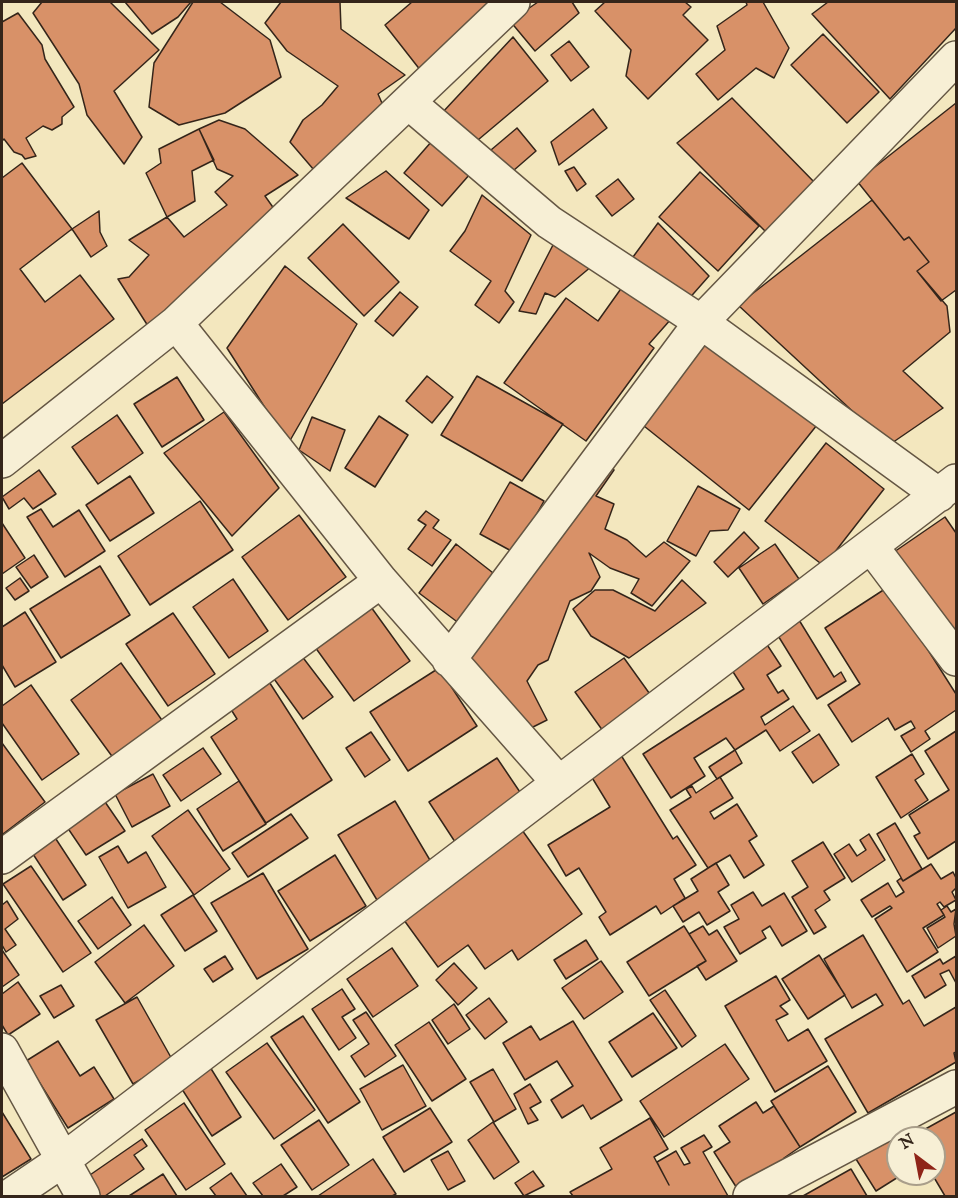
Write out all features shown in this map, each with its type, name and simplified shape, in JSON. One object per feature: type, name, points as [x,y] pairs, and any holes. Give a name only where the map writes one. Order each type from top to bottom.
[{"type":"street","points":[[2,461],[176,323],[513,2]]},
{"type":"street","points":[[449,660],[701,322],[957,58]]},
{"type":"street","points":[[10,1197],[63,1160],[948,488],[549,222],[408,102]]},
{"type":"street","points":[[176,323],[381,581],[559,783]]},
{"type":"street","points":[[871,546],[957,659]]},
{"type":"street","points":[[2,857],[381,581]]},
{"type":"street","points":[[2,1050],[83,1197]]},
{"type":"street","points":[[750,1197],[957,1087]]},
{"type":"building","points":[[42,2],[110,2],[159,50],[114,91],[142,137],[124,164],[87,115],[79,84],[33,13]]},
{"type":"building","points":[[125,2],[191,2],[178,17],[152,34]]},
{"type":"building","points":[[193,2],[220,2],[270,40],[281,77],[225,113],[179,125],[149,107],[154,63]]},
{"type":"building","points":[[281,2],[340,2],[341,29],[405,75],[378,94],[385,110],[320,177],[290,142],[303,120],[322,105],[338,86],[287,51],[265,23]]},
{"type":"building","points":[[412,2],[500,2],[421,71],[385,25]]},
{"type":"building","points":[[538,2],[572,2],[579,13],[535,51],[510,21]]},
{"type":"building","points":[[605,2],[685,2],[691,7],[683,15],[708,40],[648,99],[626,76],[631,50],[595,11]]},
{"type":"building","points":[[746,2],[763,2],[789,48],[774,78],[756,68],[718,100],[696,74],[725,50],[717,26],[747,5]]},
{"type":"building","points":[[828,2],[956,2],[956,28],[890,99],[812,14]]},
{"type":"building","points":[[18,13],[42,45],[45,59],[74,107],[62,117],[62,124],[52,130],[43,126],[26,138],[36,156],[25,159],[14,152],[4,139],[2,141],[2,22]]},
{"type":"building","points":[[823,34],[879,92],[847,123],[791,65]]},
{"type":"building","points":[[513,37],[548,81],[472,145],[441,114]]},
{"type":"building","points":[[569,41],[589,67],[571,81],[551,55]]},
{"type":"building","points":[[732,98],[818,186],[768,234],[677,143]]},
{"type":"building","points":[[956,103],[956,290],[941,301],[917,271],[929,262],[909,237],[904,240],[857,181]]},
{"type":"building","points":[[593,109],[607,128],[559,165],[551,142]]},
{"type":"building","points":[[219,120],[245,129],[298,175],[265,196],[282,220],[148,326],[118,279],[129,277],[149,255],[129,240],[167,217],[184,237],[227,205],[215,192],[233,176],[217,169],[199,129]]},
{"type":"building","points":[[517,128],[536,151],[491,190],[472,166]]},
{"type":"building","points":[[199,129],[214,160],[192,171],[195,201],[167,217],[146,173],[161,163],[159,149]]},
{"type":"building","points":[[432,141],[470,174],[442,206],[404,173]]},
{"type":"building","points":[[22,163],[72,229],[20,269],[45,302],[80,275],[114,319],[2,404],[2,178]]},
{"type":"building","points":[[574,167],[586,184],[577,191],[565,171]]},
{"type":"building","points":[[386,171],[429,210],[409,239],[346,198]]},
{"type":"building","points":[[700,172],[759,226],[718,271],[659,217]]},
{"type":"building","points":[[618,179],[634,199],[612,216],[596,196]]},
{"type":"building","points":[[482,195],[531,235],[505,291],[514,302],[499,323],[475,305],[491,281],[450,251],[465,231]]},
{"type":"building","points":[[872,200],[904,240],[909,237],[929,262],[917,271],[947,306],[950,332],[903,371],[943,408],[889,445],[738,305]]},
{"type":"building","points":[[99,211],[100,232],[107,246],[91,257],[72,229]]},
{"type":"building","points":[[658,223],[709,276],[649,344],[654,348],[586,441],[504,383],[566,298],[598,321],[640,262],[633,257]]},
{"type":"building","points":[[343,224],[399,282],[364,316],[308,258]]},
{"type":"building","points":[[554,243],[592,266],[555,297],[545,293],[536,314],[519,311]]},
{"type":"building","points":[[285,266],[357,324],[288,444],[227,348]]},
{"type":"building","points":[[400,292],[418,307],[393,336],[375,321]]},
{"type":"building","points":[[709,340],[817,425],[749,510],[634,418],[667,392]]},
{"type":"building","points":[[427,376],[453,397],[432,423],[406,401]]},
{"type":"building","points":[[477,376],[563,424],[522,481],[441,435]]},
{"type":"building","points":[[177,377],[204,420],[162,447],[134,404]]},
{"type":"building","points":[[224,412],[279,488],[232,536],[164,453]]},
{"type":"building","points":[[117,415],[143,453],[98,484],[72,447]]},
{"type":"building","points":[[379,416],[408,435],[375,487],[345,468]]},
{"type":"building","points":[[312,417],[345,430],[330,471],[299,450]]},
{"type":"building","points":[[826,443],[884,489],[824,566],[765,521]]},
{"type":"building","points":[[604,450],[614,470],[596,496],[614,504],[605,529],[627,540],[646,557],[664,542],[690,561],[652,606],[631,593],[639,579],[610,568],[589,553],[600,577],[591,591],[570,601],[548,660],[538,665],[527,681],[547,720],[521,733],[484,685],[471,658],[524,581]]},
{"type":"building","points":[[39,470],[56,494],[33,509],[24,498],[9,509],[2,497]]},
{"type":"building","points":[[130,476],[154,513],[110,541],[86,505]]},
{"type":"building","points":[[510,482],[544,501],[515,553],[480,534]]},
{"type":"building","points":[[698,486],[740,509],[728,530],[710,531],[696,556],[667,541]]},
{"type":"building","points":[[200,501],[233,550],[150,605],[118,556]]},
{"type":"building","points":[[41,509],[53,527],[79,510],[105,551],[65,577],[27,517]]},
{"type":"building","points":[[426,511],[439,520],[433,528],[451,540],[432,566],[408,549],[426,525],[418,520]]},
{"type":"building","points":[[299,515],[346,577],[288,620],[242,557]]},
{"type":"building","points":[[945,517],[956,533],[956,643],[894,552]]},
{"type":"building","points":[[2,523],[25,558],[2,574]]},
{"type":"building","points":[[744,532],[759,548],[728,577],[714,562]]},
{"type":"building","points":[[456,544],[497,576],[460,624],[419,593]]},
{"type":"building","points":[[775,544],[799,579],[763,604],[739,568]]},
{"type":"building","points":[[34,555],[48,577],[31,588],[16,567]]},
{"type":"building","points":[[100,566],[130,615],[61,658],[30,609]]},
{"type":"building","points":[[20,578],[29,591],[15,600],[6,588]]},
{"type":"building","points":[[233,579],[268,631],[229,658],[193,607]]},
{"type":"building","points":[[682,580],[706,603],[629,658],[591,636],[573,609],[595,590],[613,590],[655,611]]},
{"type":"building","points":[[888,587],[956,694],[956,710],[925,731],[930,739],[911,752],[901,736],[915,728],[911,721],[895,730],[888,718],[852,742],[828,705],[860,684],[825,628]]},
{"type":"building","points":[[371,607],[410,661],[354,701],[315,647]]},
{"type":"building","points":[[25,612],[56,662],[15,687],[2,665],[2,627]]},
{"type":"building","points":[[173,613],[215,674],[168,706],[126,644]]},
{"type":"building","points":[[799,620],[834,677],[841,672],[846,681],[817,699],[777,634]]},
{"type":"building","points":[[764,640],[781,666],[767,675],[778,693],[783,690],[789,699],[761,717],[765,725],[793,706],[810,731],[780,751],[766,730],[735,750],[726,738],[694,758],[705,776],[671,798],[643,754],[744,689],[728,664]]},
{"type":"building","points":[[301,655],[333,697],[303,719],[272,676]]},
{"type":"building","points":[[624,658],[657,704],[608,738],[575,692]]},
{"type":"building","points":[[121,663],[164,723],[114,759],[71,700]]},
{"type":"building","points":[[439,668],[477,726],[408,771],[370,712]]},
{"type":"building","points":[[266,677],[332,780],[266,823],[211,737],[237,719],[227,703]]},
{"type":"building","points":[[31,685],[79,754],[42,780],[2,723],[2,706]]},
{"type":"building","points":[[956,731],[956,841],[928,859],[914,836],[920,833],[909,815],[949,790],[925,751]]},
{"type":"building","points":[[371,732],[390,760],[365,777],[346,748]]},
{"type":"building","points":[[819,734],[839,765],[813,783],[792,752]]},
{"type":"building","points":[[2,743],[45,802],[3,834],[2,832]]},
{"type":"building","points":[[203,748],[221,774],[181,801],[163,775]]},
{"type":"building","points":[[735,750],[742,763],[717,779],[709,767]]},
{"type":"building","points":[[619,752],[673,839],[677,836],[696,865],[674,879],[685,898],[661,914],[656,906],[610,935],[599,917],[606,912],[579,868],[566,876],[548,845],[610,807],[588,771]]},
{"type":"building","points":[[912,754],[924,774],[915,780],[928,800],[901,818],[876,777]]},
{"type":"building","points":[[497,758],[528,804],[459,848],[429,802]]},
{"type":"building","points":[[153,774],[170,806],[132,827],[115,794]]},
{"type":"building","points":[[720,777],[733,798],[710,812],[714,819],[737,804],[757,836],[749,841],[764,865],[744,878],[730,855],[708,868],[670,810],[691,797],[686,789],[692,786],[696,793]]},
{"type":"building","points":[[239,781],[266,824],[223,851],[197,809]]},
{"type":"building","points":[[103,799],[125,831],[86,855],[65,824]]},
{"type":"building","points":[[395,801],[437,872],[380,905],[338,835]]},
{"type":"building","points":[[188,810],[230,869],[194,895],[152,836]]},
{"type":"building","points":[[291,814],[308,838],[248,877],[232,853]]},
{"type":"building","points":[[895,823],[922,869],[903,881],[877,834]]},
{"type":"building","points":[[522,830],[582,914],[518,960],[512,950],[485,969],[468,945],[438,967],[401,916]]},
{"type":"building","points":[[869,834],[885,860],[852,882],[834,854],[849,844],[857,856],[866,850],[860,840]]},
{"type":"building","points":[[54,836],[86,885],[63,900],[31,851]]},
{"type":"building","points":[[823,842],[845,878],[824,891],[830,900],[815,910],[826,927],[814,934],[792,897],[808,887],[792,861]]},
{"type":"building","points":[[118,846],[128,863],[146,852],[166,887],[128,908],[99,857]]},
{"type":"building","points":[[335,855],[366,906],[310,941],[278,891]]},
{"type":"building","points":[[716,863],[729,885],[718,892],[730,911],[707,925],[699,912],[683,922],[673,906],[698,891],[691,879]]},
{"type":"building","points":[[931,864],[941,879],[953,872],[956,878],[956,888],[952,892],[956,900],[944,907],[940,902],[937,904],[944,915],[923,928],[938,952],[907,972],[875,919],[892,908],[890,906],[872,917],[861,900],[888,883],[896,897],[904,892],[897,881],[901,878],[903,881]]},
{"type":"building","points":[[31,866],[91,953],[63,972],[3,884]]},
{"type":"building","points":[[263,873],[308,949],[257,979],[211,903]]},
{"type":"building","points":[[753,892],[762,906],[784,893],[807,931],[782,946],[770,926],[762,931],[766,938],[740,954],[724,927],[739,919],[731,905]]},
{"type":"building","points":[[193,895],[217,931],[185,951],[161,915]]},
{"type":"building","points":[[112,897],[131,925],[98,949],[78,921]]},
{"type":"building","points":[[7,901],[18,919],[5,929],[16,945],[6,952],[2,945],[2,905]]},
{"type":"building","points":[[947,906],[951,912],[956,909],[954,924],[956,936],[938,948],[927,928],[945,917],[941,910]]},
{"type":"building","points":[[144,925],[174,966],[125,1003],[95,962]]},
{"type":"building","points":[[684,926],[706,961],[649,996],[627,962]]},
{"type":"building","points":[[703,926],[709,935],[717,930],[737,961],[706,980],[697,966],[706,961],[689,934]]},
{"type":"building","points":[[863,935],[903,1004],[909,1000],[924,1026],[956,1007],[956,1052],[954,1053],[956,1062],[868,1113],[825,1039],[883,1005],[876,994],[852,1008],[824,959]]},
{"type":"building","points":[[586,940],[598,959],[566,979],[554,960]]},
{"type":"building","points":[[392,948],[418,986],[373,1017],[347,979]]},
{"type":"building","points":[[2,950],[19,975],[2,987]]},
{"type":"building","points":[[819,955],[845,995],[808,1019],[782,979]]},
{"type":"building","points":[[225,956],[233,969],[213,982],[204,969]]},
{"type":"building","points":[[956,956],[956,983],[949,970],[940,974],[946,985],[925,998],[912,976],[940,959],[943,964]]},
{"type":"building","points":[[601,961],[623,992],[584,1019],[562,988]]},
{"type":"building","points":[[454,963],[477,988],[458,1005],[436,980]]},
{"type":"building","points":[[776,976],[790,1000],[780,1006],[788,1014],[776,1020],[788,1041],[808,1029],[827,1061],[775,1092],[725,1006]]},
{"type":"building","points":[[18,982],[40,1014],[8,1035],[2,1025],[2,994]]},
{"type":"building","points":[[61,985],[74,1006],[54,1018],[40,996]]},
{"type":"building","points":[[342,989],[355,1009],[342,1017],[356,1038],[339,1050],[312,1009]]},
{"type":"building","points":[[665,990],[696,1036],[682,1047],[650,1000]]},
{"type":"building","points":[[137,997],[173,1061],[133,1084],[96,1020]]},
{"type":"building","points":[[489,998],[507,1022],[485,1039],[466,1015]]},
{"type":"building","points":[[454,1004],[470,1029],[448,1044],[432,1020]]},
{"type":"building","points":[[366,1012],[396,1056],[365,1077],[351,1056],[369,1044],[353,1020]]},
{"type":"building","points":[[653,1013],[677,1048],[632,1077],[609,1042]]},
{"type":"building","points":[[303,1016],[360,1102],[328,1123],[271,1037]]},
{"type":"building","points":[[573,1021],[622,1100],[591,1119],[583,1105],[562,1118],[551,1100],[573,1086],[557,1061],[525,1080],[503,1043],[531,1026],[540,1040]]},
{"type":"building","points":[[429,1022],[466,1079],[432,1101],[395,1045]]},
{"type":"building","points":[[58,1041],[80,1076],[94,1067],[114,1099],[68,1128],[26,1061]]},
{"type":"building","points":[[267,1043],[315,1110],[274,1139],[226,1072]]},
{"type":"building","points":[[725,1044],[749,1079],[664,1137],[640,1101]]},
{"type":"building","points":[[403,1065],[426,1106],[382,1130],[360,1089]]},
{"type":"building","points":[[828,1066],[856,1112],[800,1147],[771,1101]]},
{"type":"building","points":[[210,1067],[241,1117],[212,1136],[180,1086]]},
{"type":"building","points":[[493,1069],[516,1109],[494,1122],[470,1082]]},
{"type":"building","points":[[530,1084],[541,1102],[530,1108],[538,1120],[528,1124],[514,1094]]},
{"type":"building","points":[[756,1102],[763,1113],[774,1106],[800,1147],[784,1158],[787,1162],[740,1193],[714,1152],[730,1142],[719,1126]]},
{"type":"building","points":[[184,1103],[225,1164],[186,1190],[145,1130]]},
{"type":"building","points":[[430,1108],[452,1142],[404,1172],[383,1137]]},
{"type":"building","points":[[2,1112],[31,1159],[2,1177]]},
{"type":"building","points":[[956,1112],[956,1196],[945,1196],[939,1186],[946,1186],[946,1126],[931,1126]]},
{"type":"building","points":[[650,1118],[668,1149],[654,1157],[669,1185],[657,1162],[676,1151],[684,1165],[690,1163],[681,1148],[704,1135],[712,1147],[703,1152],[728,1196],[573,1196],[570,1192],[612,1169],[600,1148]]},
{"type":"building","points":[[319,1120],[349,1165],[312,1190],[281,1145]]},
{"type":"building","points":[[493,1122],[519,1162],[494,1179],[468,1140]]},
{"type":"building","points":[[142,1139],[147,1146],[134,1155],[144,1169],[105,1196],[100,1196],[87,1177]]},
{"type":"building","points":[[886,1140],[886,1185],[876,1191],[856,1159]]},
{"type":"building","points":[[448,1151],[465,1181],[448,1190],[431,1160]]},
{"type":"building","points":[[373,1159],[396,1194],[392,1196],[318,1196]]},
{"type":"building","points":[[281,1164],[297,1187],[283,1196],[263,1196],[253,1183]]},
{"type":"building","points":[[851,1169],[867,1196],[803,1196]]},
{"type":"building","points":[[533,1171],[544,1186],[524,1196],[515,1183]]},
{"type":"building","points":[[231,1173],[247,1196],[216,1196],[210,1188]]},
{"type":"building","points":[[163,1174],[177,1196],[129,1196]]}]
